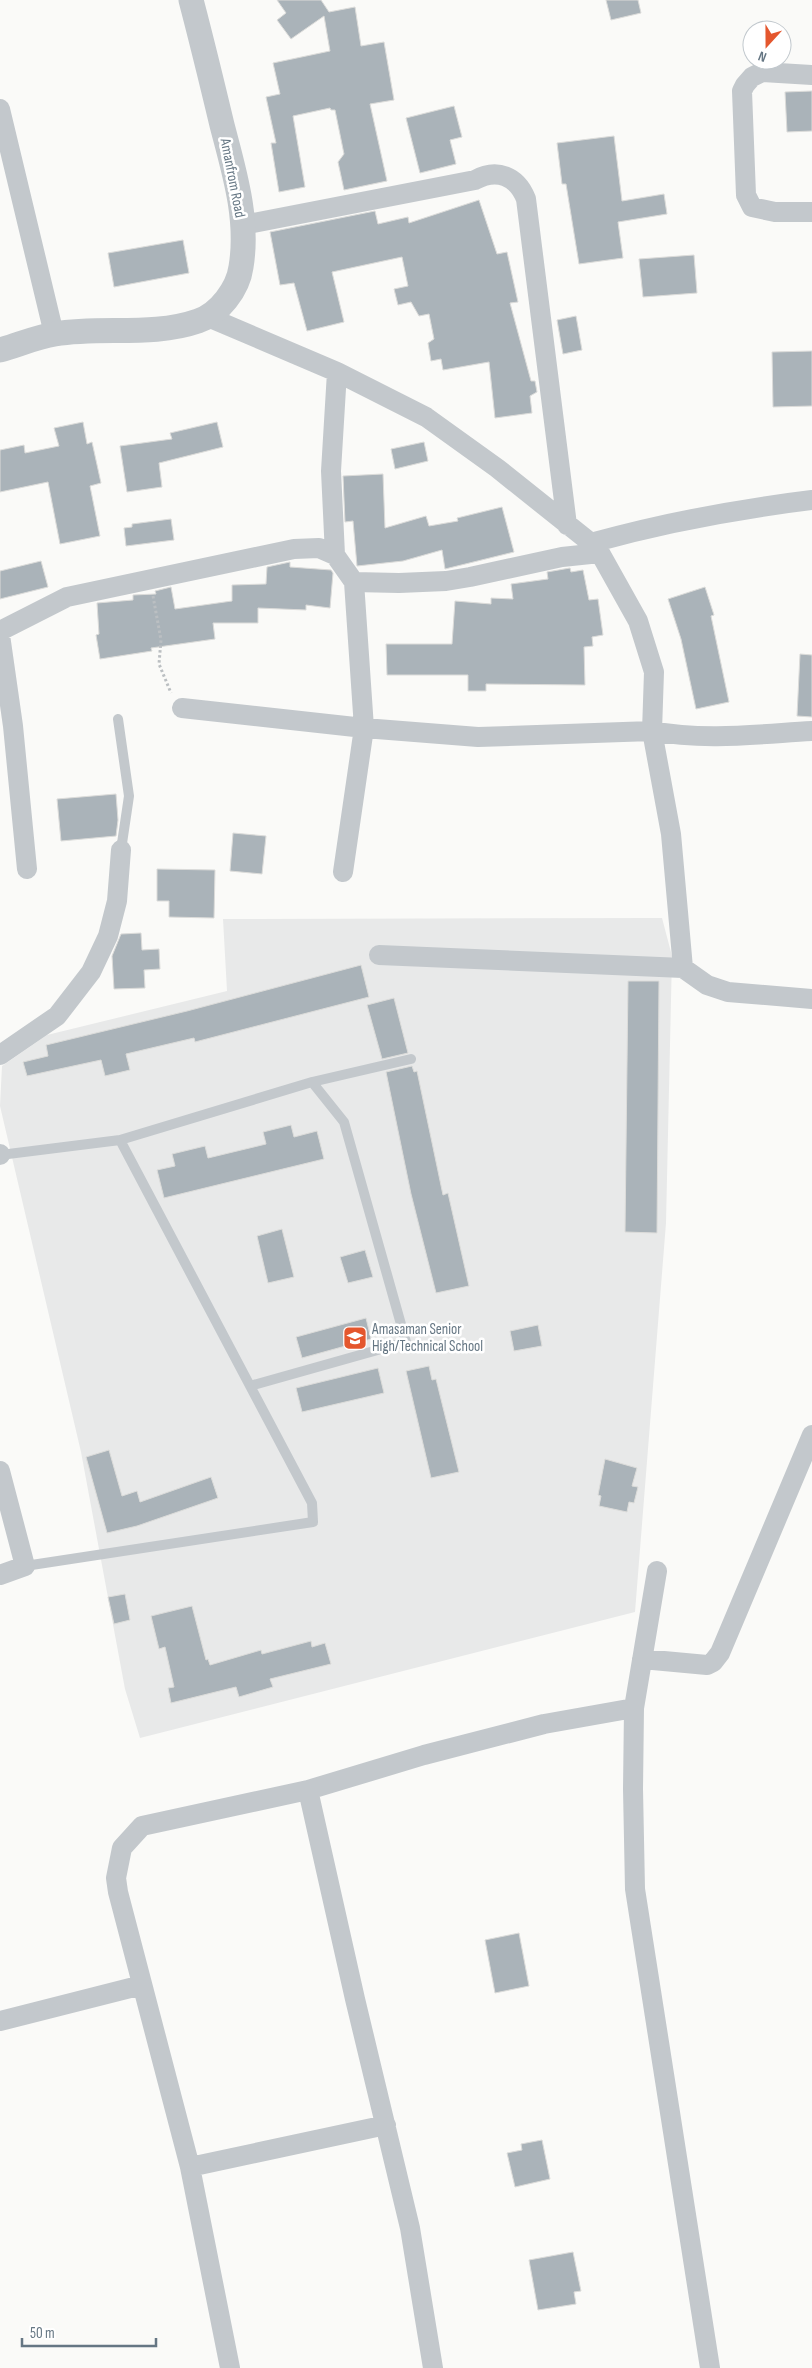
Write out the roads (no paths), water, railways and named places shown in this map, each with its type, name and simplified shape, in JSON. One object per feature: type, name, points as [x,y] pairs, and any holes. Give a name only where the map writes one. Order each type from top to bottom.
[{"type":"street","name":"Amanfrom Road","points":[[0,350],[54,334],[164,329],[197,322],[208,317],[228,297],[236,284],[241,269],[243,225],[230,158],[191,0]]},
{"type":"street","points":[[812,75],[762,72],[752,77],[742,91],[746,195],[752,207],[775,212],[812,212]]},
{"type":"street","points":[[1,119],[54,334]]},
{"type":"street","points":[[243,225],[475,180],[484,175],[494,173],[509,178],[522,187],[526,199],[567,525]]},
{"type":"street","points":[[208,317],[337,372],[426,417],[497,468],[596,548],[638,621],[654,672],[652,731],[671,834],[683,968]]},
{"type":"street","points":[[335,555],[330,471],[337,372]]},
{"type":"street","points":[[354,582],[399,583],[470,578],[596,548],[623,534],[752,509],[812,500]]},
{"type":"street","points":[[0,631],[67,596],[294,549],[319,548],[335,555],[354,582],[364,728],[343,872]]},
{"type":"street","points":[[0,635],[13,726],[27,869]]},
{"type":"street","points":[[182,708],[364,728],[478,737],[652,731],[676,735],[711,737],[812,730]]},
{"type":"street","points":[[0,1055],[57,1016],[91,972],[108,936],[117,900],[121,850]]},
{"type":"street","points":[[379,954],[683,968],[707,985],[728,992],[812,999]]},
{"type":"street","points":[[642,1659],[707,1665],[713,1662],[720,1654],[812,1435]]},
{"type":"street","points":[[0,1471],[25,1566],[0,1575]]},
{"type":"street","points":[[657,1571],[634,1708],[635,1889],[710,2368]]},
{"type":"street","points":[[230,2368],[190,2167],[116,1878],[122,1848],[142,1826],[308,1790],[424,1755],[544,1724],[634,1708]]},
{"type":"street","points":[[308,1790],[355,1999],[410,2228],[433,2368]]},
{"type":"street","points":[[0,2021],[142,1985]]},
{"type":"street","points":[[190,2167],[386,2125]]},
{"type":"lane","points":[[118,719],[129,796],[121,850]]},
{"type":"lane","points":[[0,1155],[120,1140],[312,1082],[411,1059]]},
{"type":"lane","points":[[250,1386],[406,1342],[344,1122],[312,1082]]},
{"type":"lane","points":[[25,1566],[313,1522],[312,1503],[120,1140]]},
{"type":"place","name":"Amasaman Senior High/Technical School","points":[[355,1338]]}]
